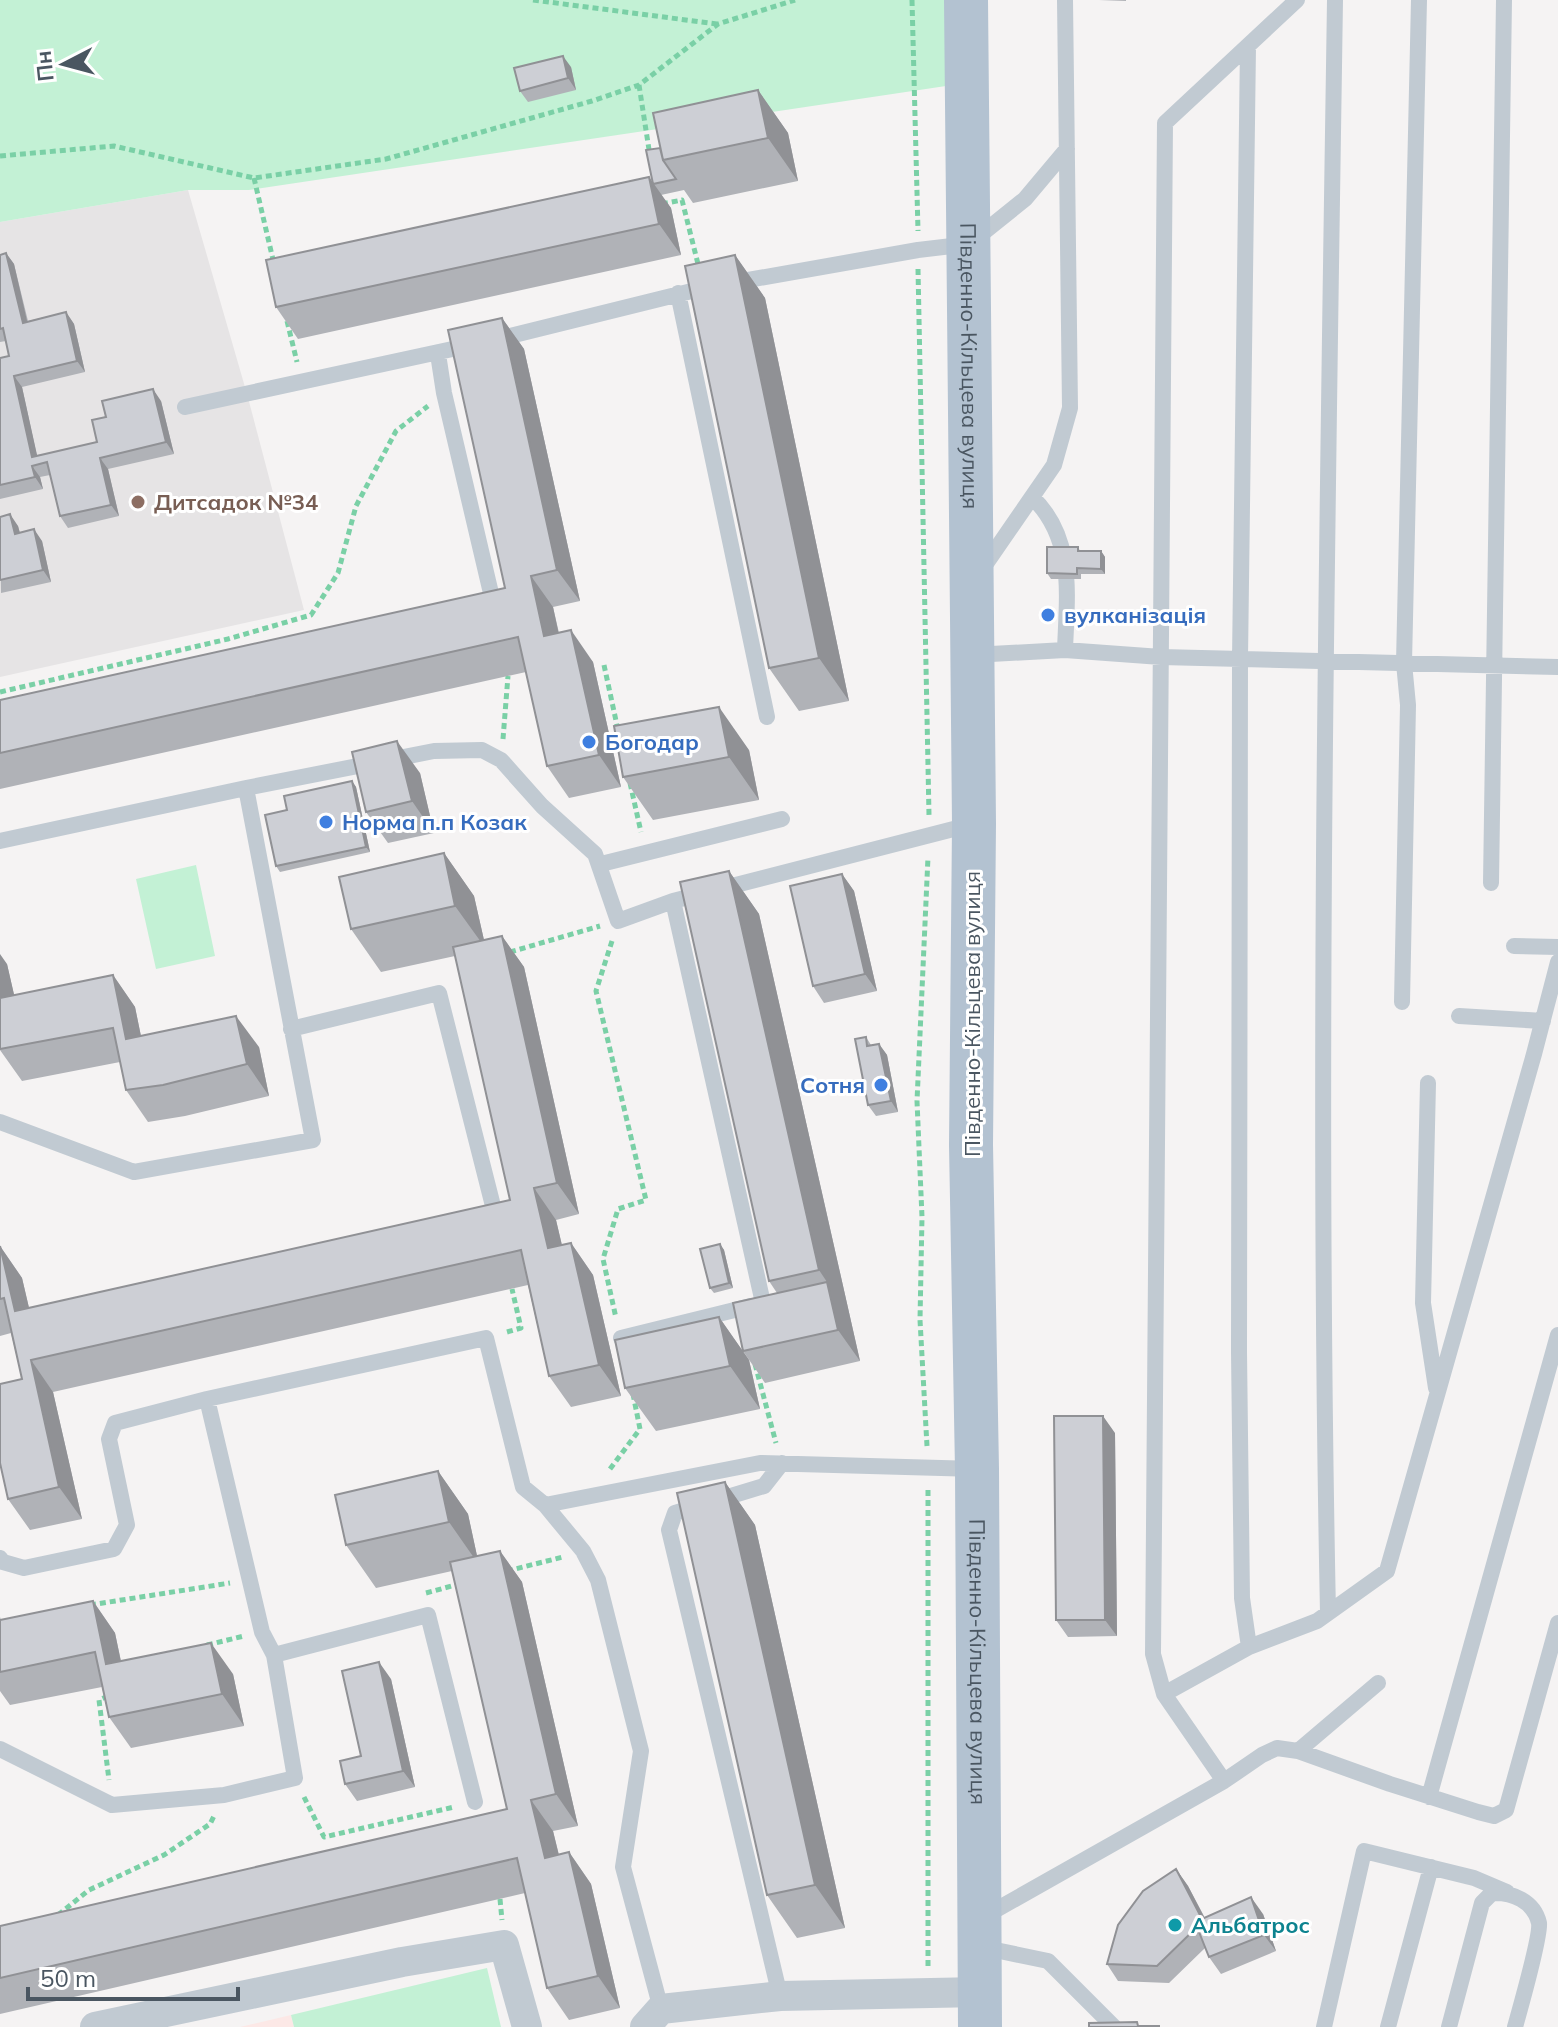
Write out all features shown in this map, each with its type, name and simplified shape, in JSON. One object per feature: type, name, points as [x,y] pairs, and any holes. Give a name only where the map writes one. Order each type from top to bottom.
[{"type":"main road","name":"Південно-Кільцева вулиця","points":[[966,0],[974,824],[971,1145],[977,1469],[980,2009]]},
{"type":"street","points":[[95,2027],[402,1962],[504,1945],[527,2027]]},
{"type":"street","points":[[653,2018],[780,1996],[928,1991],[980,2009]]},
{"type":"lane","points":[[970,586],[1054,465],[1070,408],[1065,0]]},
{"type":"lane","points":[[1224,1781],[1164,1694],[1153,1654],[1165,123],[1297,0]]},
{"type":"lane","points":[[1328,1613],[1324,1398],[1325,661],[1335,0]]},
{"type":"lane","points":[[1402,1002],[1408,705],[1404,663],[1419,0]]},
{"type":"lane","points":[[1491,883],[1504,0]]},
{"type":"lane","points":[[1248,46],[1240,659],[1239,1352],[1242,1598],[1249,1647]]},
{"type":"lane","points":[[185,407],[438,354],[678,293],[918,250],[969,244],[1025,199],[1067,149]]},
{"type":"lane","points":[[678,293],[767,717]]},
{"type":"lane","points":[[438,354],[444,393],[494,606]]},
{"type":"lane","points":[[1032,497],[1048,512],[1062,540],[1067,599],[1065,650]]},
{"type":"lane","points":[[971,655],[1065,650],[1161,657],[1558,667]]},
{"type":"lane","points":[[0,841],[434,751],[482,750],[501,760],[542,806],[595,854],[601,864],[618,921],[673,901],[974,824]]},
{"type":"lane","points":[[0,1122],[134,1172],[313,1140],[246,788]]},
{"type":"lane","points":[[601,864],[782,819]]},
{"type":"lane","points":[[621,1338],[763,1303],[673,901]]},
{"type":"lane","points":[[1514,946],[1558,947]]},
{"type":"lane","points":[[1164,1694],[1249,1647],[1317,1621],[1387,1571],[1558,962]]},
{"type":"lane","points":[[291,1029],[439,993],[492,1202]]},
{"type":"lane","points":[[1459,1016],[1543,1021]]},
{"type":"lane","points":[[1428,1083],[1423,1303],[1437,1396]]},
{"type":"lane","points":[[1429,1797],[1558,1335]]},
{"type":"lane","points":[[0,1558],[3,1562],[24,1568],[114,1549],[127,1525],[109,1439],[115,1423],[207,1399],[486,1338],[523,1487],[545,1505],[583,1551],[598,1580],[641,1751],[623,1867],[653,2018]]},
{"type":"lane","points":[[0,1749],[112,1805],[224,1795],[295,1778],[274,1655],[262,1632],[207,1399]]},
{"type":"lane","points":[[545,1505],[760,1463],[977,1469]]},
{"type":"lane","points":[[780,1996],[669,1530],[675,1513],[764,1486],[782,1463]]},
{"type":"lane","points":[[274,1655],[428,1615],[475,1802]]},
{"type":"lane","points":[[980,1933],[1277,1748],[1298,1751],[1429,1797],[1494,1816],[1506,1810],[1558,1623]]},
{"type":"lane","points":[[1298,1751],[1378,1683]]},
{"type":"lane","points":[[1324,2027],[1364,1851],[1474,1878],[1532,1905],[1540,1926],[1515,2027]]},
{"type":"lane","points":[[1388,2027],[1431,1867]]},
{"type":"lane","points":[[1449,2027],[1482,1903],[1492,1893],[1507,1892]]},
{"type":"lane","points":[[980,1933],[1048,1961],[1114,2027]]},
{"type":"path","points":[[533,0],[718,24]]},
{"type":"path","points":[[0,156],[114,146],[254,178],[386,159],[639,85],[718,24],[795,0]]},
{"type":"path","points":[[912,0],[929,837],[917,1101],[922,1217],[920,1320],[928,1470],[928,1991]]},
{"type":"path","points":[[639,85],[651,160]]},
{"type":"path","points":[[254,178],[275,265]]},
{"type":"path","points":[[658,205],[682,200],[704,288]]},
{"type":"path","points":[[285,309],[302,382]]},
{"type":"path","points":[[0,692],[228,639],[311,615],[338,573],[356,506],[396,431],[444,393]]},
{"type":"path","points":[[604,665],[620,737]]},
{"type":"path","points":[[501,760],[508,676]]},
{"type":"path","points":[[629,780],[646,852]]},
{"type":"path","points":[[505,954],[618,921]]},
{"type":"path","points":[[591,1494],[640,1429],[603,1259],[618,1209],[646,1200],[596,991],[618,921]]},
{"type":"path","points":[[486,1338],[521,1328],[512,1289]]},
{"type":"path","points":[[740,1309],[782,1463]]},
{"type":"path","points":[[497,1574],[583,1551]]},
{"type":"path","points":[[87,1606],[250,1579]]},
{"type":"path","points":[[428,1615],[425,1593],[468,1582]]},
{"type":"path","points":[[195,1648],[262,1632]]},
{"type":"path","points":[[112,1805],[99,1700],[119,1691]]},
{"type":"path","points":[[295,1778],[324,1837],[475,1802]]},
{"type":"path","points":[[54,1918],[89,1890],[164,1855],[210,1824],[224,1795]]},
{"type":"shaded area","name":"Дитсадок №34","points":[[188,190],[247,394],[304,610],[0,677],[0,222]]},
{"type":"shaded area","points":[[291,2015],[294,2027],[240,2027]]},
{"type":"green space","points":[[0,0],[965,0],[966,83],[249,190],[188,190],[0,222]]},
{"type":"green space","points":[[196,865],[215,956],[156,969],[136,879]]},
{"type":"green space","points":[[487,1968],[501,2027],[294,2027],[291,2015]]},
{"type":"building","points":[[563,56],[568,78],[520,91],[514,68]]},
{"type":"building","points":[[758,90],[768,138],[663,160],[653,113]]},
{"type":"building","points":[[660,148],[663,160],[676,179],[653,184],[646,150]]},
{"type":"building","points":[[649,177],[659,224],[276,307],[266,260]]},
{"type":"building","points":[[6,253],[23,323],[66,312],[77,361],[14,376],[32,457],[97,442],[92,420],[106,417],[102,401],[153,389],[166,442],[100,458],[111,505],[60,516],[47,462],[32,466],[35,477],[0,485],[0,358],[9,356],[3,328],[0,329],[0,255]]},
{"type":"building","points":[[735,255],[819,658],[769,668],[685,266]]},
{"type":"building","points":[[502,318],[557,570],[531,576],[544,636],[571,630],[599,755],[547,766],[518,637],[0,753],[0,700],[505,588],[448,330]]},
{"type":"building","points":[[10,514],[15,534],[34,529],[43,570],[0,580],[0,517]]},
{"type":"building","points":[[1047,547],[1101,551],[1101,569],[1077,568],[1077,574],[1047,573]]},
{"type":"building","points":[[719,707],[729,757],[623,777],[614,726]]},
{"type":"building","points":[[397,741],[412,801],[366,812],[352,752]]},
{"type":"building","points":[[352,781],[366,847],[276,866],[265,815],[287,810],[284,796]]},
{"type":"building","points":[[444,853],[455,906],[351,929],[339,877]]},
{"type":"building","points":[[729,871],[819,1270],[769,1281],[680,882]]},
{"type":"building","points":[[842,874],[865,974],[813,986],[790,886]]},
{"type":"building","points":[[502,936],[557,1183],[534,1188],[548,1248],[571,1243],[599,1365],[549,1376],[521,1250],[31,1360],[59,1487],[8,1499],[0,1463],[0,1384],[22,1379],[4,1298],[0,1299],[0,1246],[15,1311],[510,1200],[453,947]]},
{"type":"building","points":[[113,975],[126,1039],[236,1016],[247,1064],[163,1085],[126,1090],[113,1028],[0,1049],[0,998]]},
{"type":"building","name":"Сотня","points":[[866,1037],[867,1046],[879,1044],[891,1101],[868,1105],[855,1039]]},
{"type":"building","points":[[720,1244],[729,1283],[710,1288],[700,1249]]},
{"type":"building","points":[[827,1282],[838,1330],[743,1351],[733,1303]]},
{"type":"building","points":[[719,1317],[730,1366],[625,1388],[615,1340]]},
{"type":"building","points":[[1054,1416],[1103,1416],[1105,1620],[1056,1620]]},
{"type":"building","points":[[438,1471],[449,1522],[346,1545],[335,1495]]},
{"type":"building","points":[[725,1482],[815,1885],[767,1895],[677,1493]]},
{"type":"building","points":[[500,1551],[556,1794],[531,1800],[545,1858],[569,1852],[598,1976],[547,1988],[517,1858],[0,1978],[0,1926],[507,1809],[450,1562]]},
{"type":"building","points":[[93,1601],[106,1664],[211,1643],[222,1694],[109,1717],[95,1652],[0,1672],[0,1620]]},
{"type":"building","points":[[379,1662],[403,1771],[345,1784],[340,1761],[361,1756],[342,1671]]},
{"type":"building","points":[[1176,1869],[1202,1919],[1251,1897],[1264,1935],[1209,1957],[1197,1927],[1157,1966],[1107,1964],[1118,1925],[1143,1891]]},
{"type":"building","points":[[1137,2022],[1138,2026],[1159,2027],[1089,2027],[1089,2023]]},
{"type":"place","name":"Дитсадок №34","points":[[138,502]]},
{"type":"place","name":"вулканізація","points":[[1048,615]]},
{"type":"place","name":"Богодар","points":[[589,742]]},
{"type":"place","name":"Норма п.п Козак","points":[[326,822]]},
{"type":"place","name":"Сотня","points":[[881,1085]]},
{"type":"place","name":"Альбатрос","points":[[1175,1925]]}]
